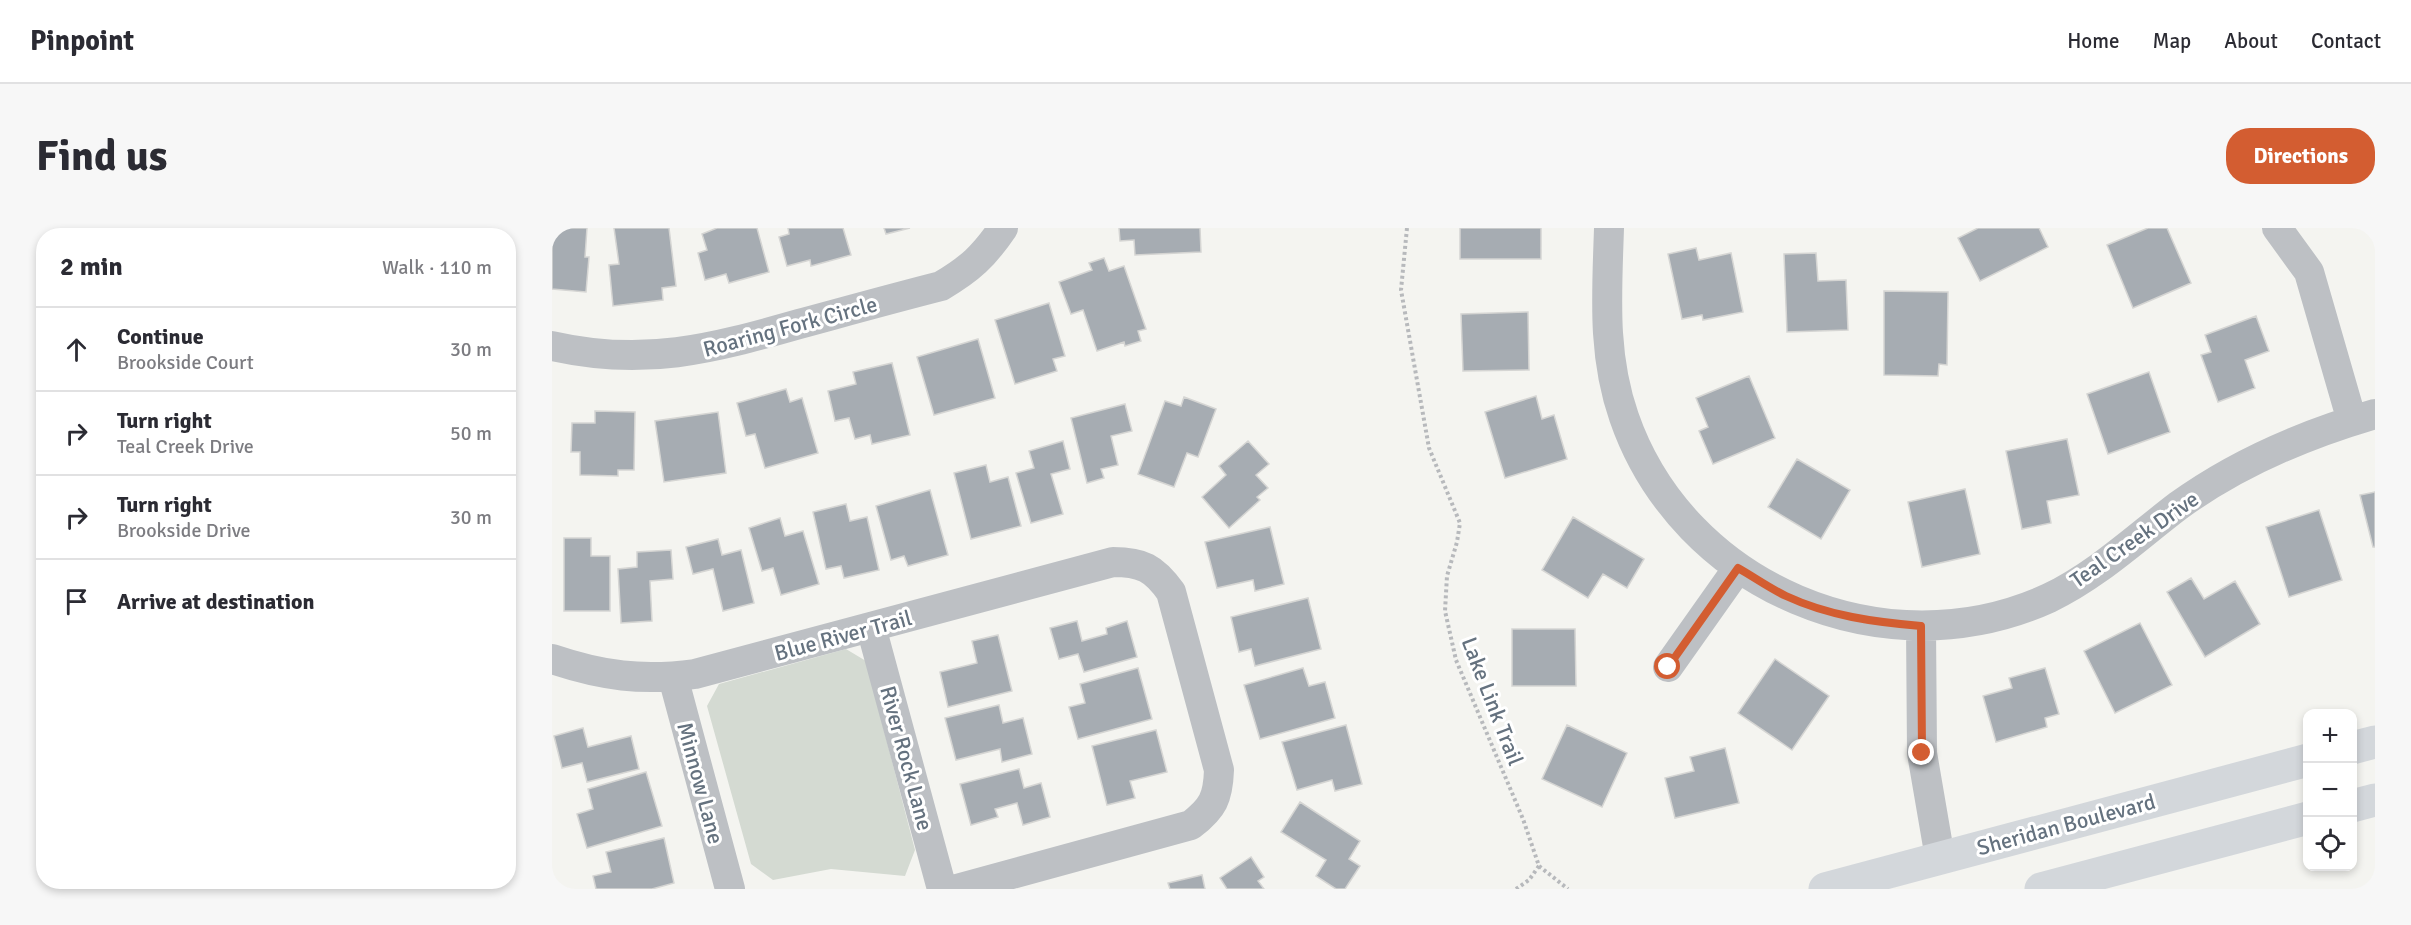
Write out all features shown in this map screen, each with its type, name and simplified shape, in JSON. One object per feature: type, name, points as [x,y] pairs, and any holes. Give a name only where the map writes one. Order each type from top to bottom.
[{"type":"main road","points":[[2357,747],[2375,742]]},
{"type":"main road","name":"Sheridan Boulevard","points":[[1825,889],[2303,761]]},
{"type":"main road","points":[[2357,805],[2375,800]]},
{"type":"main road","points":[[2041,889],[2303,819]]},
{"type":"street","name":"Roaring Fork Circle","points":[[552,346],[578,352],[628,356],[679,354],[729,344],[941,285],[965,273],[987,253],[1003,228]]},
{"type":"street","name":"Teal Creek Drive","points":[[1609,228],[1606,322],[1612,376],[1624,418],[1639,453],[1662,490],[1685,520],[1738,568],[1785,596],[1831,613],[1874,622],[1921,626],[1960,623],[2005,614],[2049,598],[2090,575],[2180,505],[2233,471],[2295,442],[2364,417]]},
{"type":"street","points":[[2277,228],[2309,272],[2364,417]]},
{"type":"street","name":"Blue River Trail","points":[[552,659],[588,672],[630,677],[673,677],[695,674],[1113,562],[1135,551],[1146,567],[1161,578],[1171,592],[1219,770],[1228,790],[1216,798],[1206,813],[1191,825],[957,889]]},
{"type":"street","points":[[1668,667],[1738,568]]},
{"type":"street","points":[[1921,626],[1922,753],[1940,858]]},
{"type":"street","name":"River Rock Lane","points":[[871,627],[942,889]]},
{"type":"street","name":"Minnow Lane","points":[[673,677],[730,889]]},
{"type":"path","name":"Lake Link Trail","points":[[1407,228],[1401,290],[1429,448],[1460,523],[1447,576],[1445,611],[1456,660],[1473,706],[1523,819],[1539,866]]},
{"type":"path","points":[[1516,889],[1529,880],[1539,866],[1569,889]]},
{"type":"shaded area","points":[[846,649],[866,661],[915,850],[905,876],[831,869],[773,880],[751,864],[707,706],[719,684]]},
{"type":"building","points":[[552,228],[587,228],[585,257],[589,257],[586,292],[552,289]]},
{"type":"building","points":[[614,228],[669,228],[676,286],[662,288],[663,300],[613,306],[609,265],[619,264]]},
{"type":"building","points":[[717,228],[757,228],[769,272],[729,283],[726,274],[705,280],[698,253],[707,250],[702,234]]},
{"type":"building","points":[[788,228],[843,228],[851,255],[811,266],[810,260],[787,266],[779,237],[789,234]]},
{"type":"building","points":[[884,228],[910,228],[886,234]]},
{"type":"building","points":[[1119,228],[1200,228],[1201,252],[1135,255],[1134,240],[1120,241]]},
{"type":"building","points":[[1460,228],[1541,228],[1541,259],[1460,259]]},
{"type":"building","points":[[1978,228],[2039,228],[2048,247],[1980,281],[1958,238]]},
{"type":"building","points":[[2148,228],[2167,228],[2191,283],[2133,308],[2107,245]]},
{"type":"building","points":[[1696,248],[1699,260],[1731,253],[1743,312],[1703,320],[1702,315],[1682,319],[1668,254]]},
{"type":"building","points":[[1816,253],[1818,281],[1846,280],[1848,330],[1787,332],[1784,254]]},
{"type":"building","points":[[1104,258],[1109,271],[1124,266],[1146,329],[1138,331],[1141,341],[1125,346],[1124,342],[1097,351],[1083,310],[1071,314],[1059,282],[1092,270],[1089,263]]},
{"type":"building","points":[[1884,291],[1948,292],[1947,365],[1939,364],[1938,376],[1884,375]]},
{"type":"building","points":[[1049,303],[1065,356],[1053,359],[1057,371],[1015,384],[995,320]]},
{"type":"building","points":[[1528,312],[1529,370],[1463,371],[1461,314]]},
{"type":"building","points":[[2256,316],[2269,351],[2245,360],[2255,388],[2218,402],[2201,355],[2211,352],[2205,335]]},
{"type":"building","points":[[978,339],[995,398],[934,415],[917,357]]},
{"type":"building","points":[[892,363],[910,435],[872,444],[870,435],[855,439],[849,418],[835,421],[828,391],[856,384],[853,372]]},
{"type":"building","points":[[2149,372],[2170,432],[2108,454],[2087,394]]},
{"type":"building","points":[[1749,376],[1775,438],[1713,464],[1699,431],[1708,427],[1696,398]]},
{"type":"building","points":[[786,389],[790,402],[802,398],[818,453],[765,468],[755,434],[746,436],[737,403]]},
{"type":"building","points":[[1536,396],[1542,419],[1554,415],[1567,459],[1505,478],[1485,412]]},
{"type":"building","points":[[1184,397],[1216,409],[1198,457],[1187,453],[1174,487],[1138,474],[1165,401],[1181,406]]},
{"type":"building","points":[[1125,404],[1132,431],[1111,436],[1118,465],[1101,469],[1104,478],[1087,483],[1071,418]]},
{"type":"building","points":[[595,411],[635,412],[634,470],[618,470],[618,476],[580,475],[580,452],[571,452],[572,423],[595,423]]},
{"type":"building","points":[[718,412],[726,473],[664,482],[655,421]]},
{"type":"building","points":[[2067,439],[2079,495],[2047,501],[2051,523],[2022,529],[2006,451]]},
{"type":"building","points":[[1063,441],[1070,469],[1051,474],[1063,514],[1031,523],[1016,473],[1034,468],[1029,451]]},
{"type":"building","points":[[1248,441],[1269,464],[1256,475],[1268,488],[1257,497],[1260,500],[1229,528],[1202,497],[1226,475],[1219,466]]},
{"type":"building","points":[[1797,459],[1850,490],[1821,539],[1768,507]]},
{"type":"building","points":[[986,465],[990,482],[1008,477],[1021,526],[971,539],[954,473]]},
{"type":"building","points":[[1965,489],[1980,554],[1922,567],[1908,502]]},
{"type":"building","points":[[930,490],[948,555],[908,566],[904,556],[891,560],[876,506]]},
{"type":"building","points":[[2375,492],[2375,547],[2373,547],[2360,495]]},
{"type":"building","points":[[846,504],[850,521],[867,517],[879,570],[844,578],[841,566],[826,569],[813,512]]},
{"type":"building","points":[[2319,510],[2342,580],[2289,597],[2266,527]]},
{"type":"building","points":[[1573,517],[1644,559],[1627,588],[1603,574],[1588,598],[1542,570]]},
{"type":"building","points":[[780,518],[785,536],[803,531],[819,584],[781,595],[773,568],[762,571],[749,528]]},
{"type":"building","points":[[1270,527],[1284,584],[1255,591],[1253,580],[1217,588],[1205,542]]},
{"type":"building","points":[[564,538],[591,538],[591,556],[610,556],[610,611],[564,611]]},
{"type":"building","points":[[718,539],[722,555],[741,550],[754,603],[723,611],[713,569],[693,574],[686,547]]},
{"type":"building","points":[[671,550],[673,579],[650,581],[652,621],[621,623],[618,569],[637,567],[637,552]]},
{"type":"building","points":[[2191,578],[2204,599],[2235,581],[2260,624],[2205,657],[2167,592]]},
{"type":"building","points":[[1308,598],[1321,649],[1255,666],[1251,649],[1239,652],[1231,617]]},
{"type":"building","points":[[1077,621],[1082,641],[1107,634],[1106,628],[1127,621],[1137,657],[1084,672],[1078,654],[1059,659],[1050,628]]},
{"type":"building","points":[[2140,623],[2172,685],[2115,713],[2084,651]]},
{"type":"building","points":[[1512,629],[1575,629],[1576,686],[1512,686]]},
{"type":"building","points":[[998,635],[1012,691],[948,707],[940,672],[977,663],[972,641]]},
{"type":"building","points":[[1775,659],[1829,696],[1792,750],[1738,713]]},
{"type":"building","points":[[1138,668],[1152,719],[1078,739],[1069,707],[1085,703],[1080,684]]},
{"type":"building","points":[[1303,668],[1309,686],[1325,682],[1335,718],[1260,739],[1244,685]]},
{"type":"building","points":[[2045,668],[2059,714],[2045,718],[2047,727],[1996,742],[1983,696],[2012,688],[2009,678]]},
{"type":"building","points":[[999,705],[1003,723],[1023,718],[1032,754],[1002,762],[1000,749],[956,760],[945,718]]},
{"type":"building","points":[[1346,725],[1362,784],[1335,791],[1332,780],[1297,790],[1282,742]]},
{"type":"building","points":[[1567,725],[1627,753],[1602,807],[1542,779]]},
{"type":"building","points":[[583,728],[588,747],[631,736],[639,769],[587,782],[582,763],[562,768],[554,736]]},
{"type":"building","points":[[1156,730],[1167,772],[1130,781],[1135,798],[1107,805],[1092,746]]},
{"type":"building","points":[[1725,748],[1739,803],[1675,818],[1665,778],[1694,771],[1690,757]]},
{"type":"building","points":[[1019,769],[1024,788],[1041,783],[1050,817],[1023,825],[1017,803],[995,809],[998,817],[971,825],[960,784]]},
{"type":"building","points":[[646,772],[662,826],[587,848],[577,814],[593,809],[588,789]]},
{"type":"building","points":[[1300,802],[1360,841],[1349,859],[1360,866],[1345,889],[1336,889],[1316,876],[1326,860],[1281,832]]},
{"type":"building","points":[[664,838],[674,883],[652,889],[596,889],[593,876],[611,872],[606,852]]},
{"type":"building","points":[[1251,857],[1264,877],[1258,881],[1264,889],[1227,889],[1220,878]]},
{"type":"building","points":[[1202,875],[1205,889],[1170,889],[1168,883]]},
{"type":"route","points":[[1668,667],[1738,568],[1785,596],[1831,613],[1874,622],[1921,626],[1922,753]]}]
